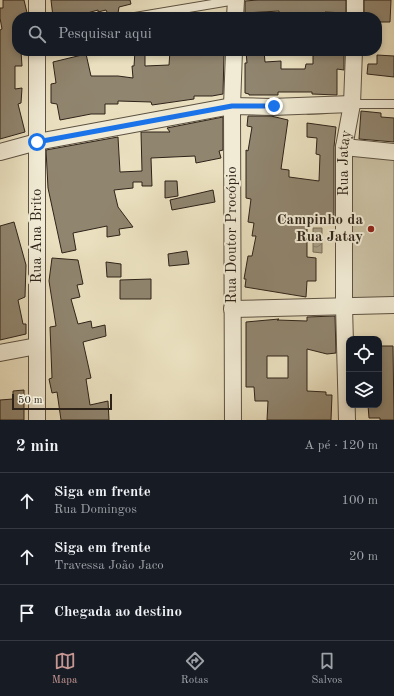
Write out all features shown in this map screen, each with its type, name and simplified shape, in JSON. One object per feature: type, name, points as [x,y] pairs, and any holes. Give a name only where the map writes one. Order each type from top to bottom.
[{"type":"street","points":[[37,0],[37,12]]},
{"type":"street","points":[[236,0],[236,12]]},
{"type":"street","points":[[355,0],[355,12]]},
{"type":"street","name":"Rua Ana Brito","points":[[37,56],[37,420]]},
{"type":"street","name":"Rua Doutor Procópio","points":[[233,420],[232,106],[234,56]]},
{"type":"street","name":"Rua Jatay","points":[[347,420],[344,306],[344,147],[352,104],[354,56]]},
{"type":"street","points":[[0,152],[37,142],[232,106],[271,107],[352,104]]},
{"type":"street","points":[[344,147],[394,152]]},
{"type":"street","points":[[232,309],[394,305]]},
{"type":"street","points":[[0,353],[37,346]]},
{"type":"lane","points":[[165,12],[236,0]]},
{"type":"lane","points":[[352,104],[394,104]]},
{"type":"shaded area","name":"Campinho da Rua Jatay","points":[[348,150],[394,157],[394,303],[348,302]]},
{"type":"water","points":[[313,228],[322,228],[322,253],[313,252]]},
{"type":"building","points":[[3,0],[24,0],[27,12],[12,12],[12,56],[21,56],[22,66],[15,66],[15,89],[22,88],[21,103],[18,104],[25,132],[0,139],[0,30],[2,29],[0,8],[3,8]]},
{"type":"building","points":[[51,0],[130,0],[131,4],[119,7],[118,12],[107,12],[106,10],[98,12],[98,10],[91,12],[52,12]]},
{"type":"building","points":[[346,0],[346,12],[245,12],[245,1]]},
{"type":"building","points":[[364,0],[391,0],[390,22],[382,22],[382,12],[364,12]]},
{"type":"building","points":[[78,56],[86,56],[91,76],[118,76],[133,78],[132,66],[134,66],[135,56],[145,56],[145,66],[169,65],[170,56],[224,56],[223,94],[212,96],[194,96],[194,99],[152,105],[151,102],[118,101],[118,104],[105,104],[105,114],[91,114],[60,120],[57,104],[51,103],[51,84],[56,83],[53,62]]},
{"type":"building","points":[[246,56],[264,56],[265,62],[281,61],[281,69],[305,69],[306,64],[313,64],[313,56],[344,56],[344,70],[337,69],[337,95],[312,94],[312,92],[278,92],[278,95],[249,95],[245,93],[245,63],[247,63]]},
{"type":"building","points":[[377,56],[394,56],[394,77],[367,74],[368,64],[377,64]]},
{"type":"building","points":[[361,111],[381,113],[381,117],[394,118],[394,142],[359,139]]},
{"type":"building","points":[[248,116],[271,116],[288,120],[281,169],[289,170],[289,177],[319,181],[320,155],[316,154],[317,138],[307,137],[307,123],[336,127],[334,147],[334,223],[307,222],[307,257],[316,258],[316,281],[307,281],[306,297],[245,287],[246,279],[244,279],[248,256],[252,256],[256,236],[252,236],[254,223],[248,222],[251,199],[246,198],[246,150],[248,151],[252,127],[247,126]]},
{"type":"building","points":[[223,117],[223,150],[219,151],[221,158],[196,163],[195,156],[151,158],[152,186],[142,186],[142,182],[133,182],[133,188],[114,190],[118,207],[133,227],[119,229],[120,235],[107,237],[107,226],[73,233],[76,250],[62,253],[48,188],[46,150],[118,137],[120,172],[142,171],[141,132],[170,132],[167,128]]},
{"type":"building","points":[[165,181],[177,181],[178,196],[165,198]]},
{"type":"building","points":[[213,190],[215,202],[172,210],[170,200]]},
{"type":"building","points":[[14,222],[26,265],[25,297],[18,300],[23,324],[26,324],[26,334],[0,340],[0,226]]},
{"type":"building","points":[[187,251],[189,264],[169,266],[168,254]]},
{"type":"building","points":[[52,258],[78,260],[83,284],[77,285],[80,297],[71,299],[78,324],[91,321],[92,328],[105,325],[106,336],[83,342],[91,378],[86,379],[90,405],[108,401],[109,420],[61,420],[57,392],[52,393],[49,379],[52,378],[50,327],[56,326],[49,281]]},
{"type":"building","points":[[106,262],[121,264],[121,277],[107,277]]},
{"type":"building","points":[[151,279],[151,299],[120,299],[120,280]]},
{"type":"building","points":[[335,316],[336,353],[327,354],[307,349],[307,391],[326,392],[326,395],[332,395],[331,420],[267,420],[268,401],[255,401],[254,387],[246,387],[246,322],[279,319],[277,320],[307,321],[307,317]],"holes":[[[267,356],[288,356],[288,378],[267,378]]]},
{"type":"building","points":[[382,346],[393,346],[394,420],[369,418],[368,408],[382,408]]},
{"type":"building","points":[[24,390],[24,420],[0,420],[0,400],[13,399],[13,391]]},
{"type":"waterway","points":[[308,113],[327,112]]},
{"type":"place","name":"Campinho da Rua Jatay","points":[[371,229]]},
{"type":"route","points":[[37,142],[232,106],[274,106]]}]
